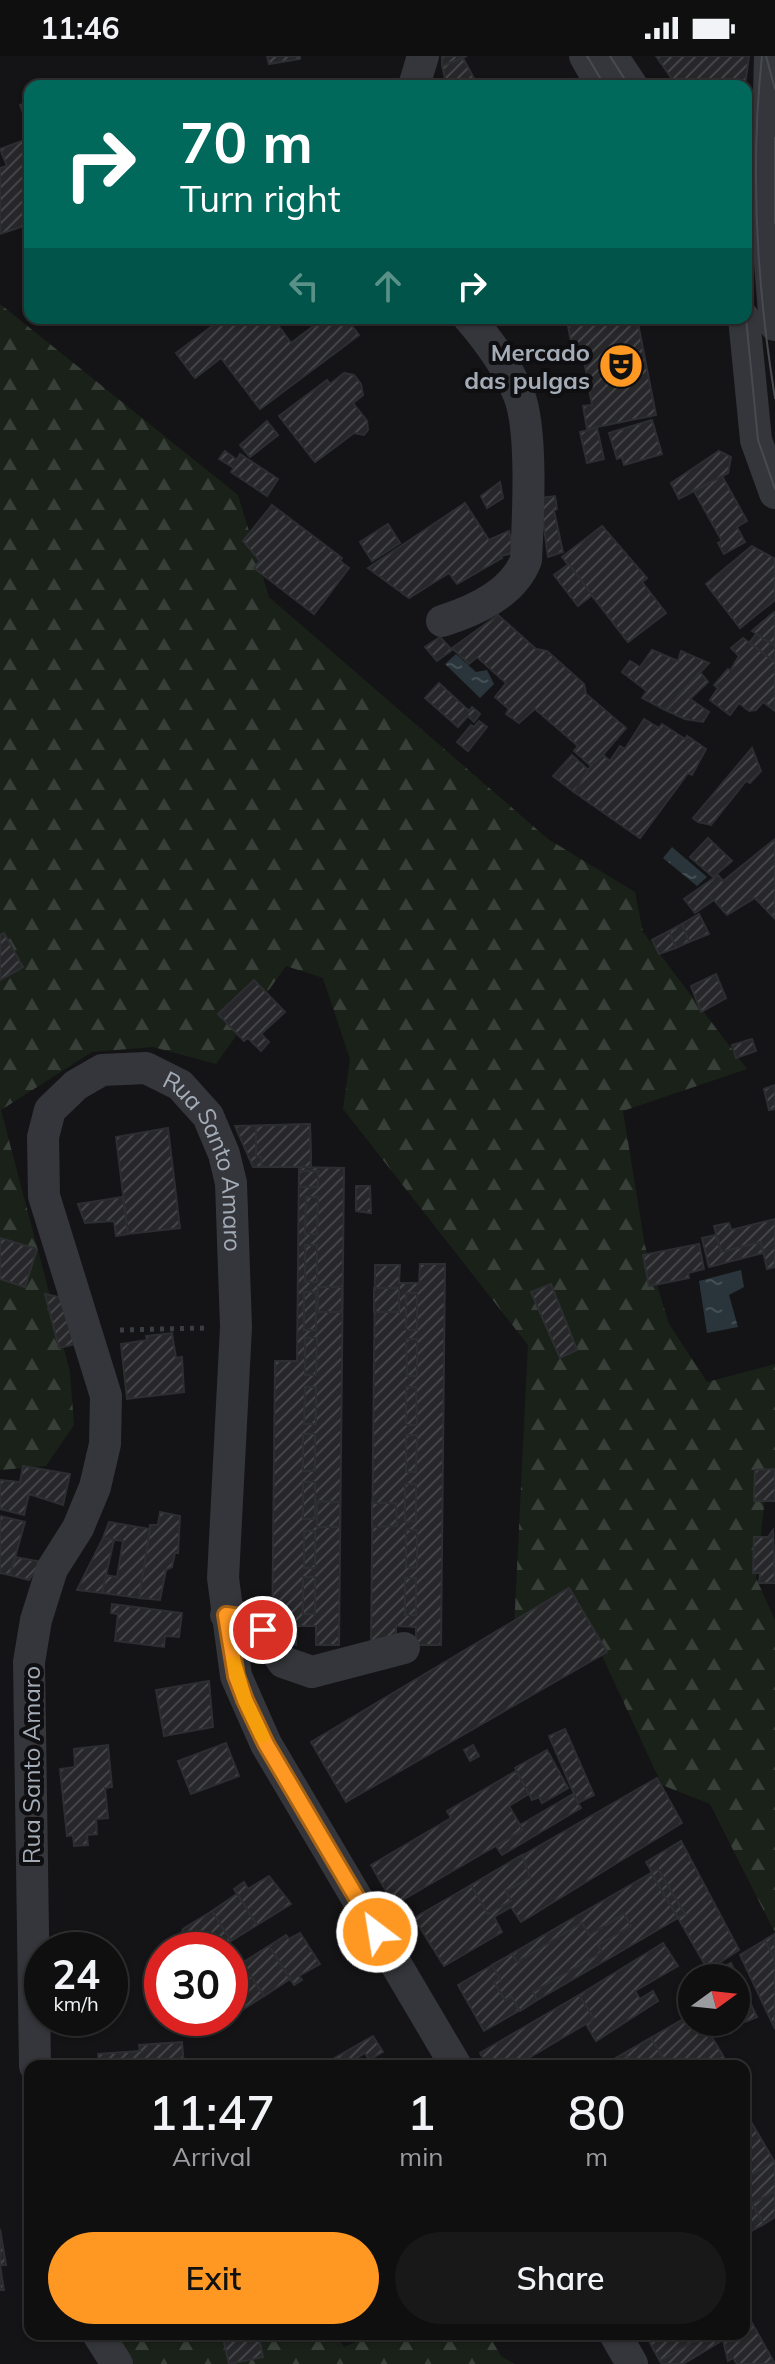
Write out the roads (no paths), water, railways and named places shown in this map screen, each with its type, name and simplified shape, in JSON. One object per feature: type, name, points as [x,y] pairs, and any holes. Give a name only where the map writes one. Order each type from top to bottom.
[{"type":"street","points":[[416,80],[423,56]]},
{"type":"street","points":[[586,56],[599,80]]},
{"type":"street","points":[[612,56],[628,80]]},
{"type":"street","points":[[752,123],[770,81]]},
{"type":"street","points":[[770,81],[757,240],[775,327]]},
{"type":"street","points":[[757,240],[775,200]]},
{"type":"street","points":[[442,621],[473,611],[521,573],[526,560],[527,453],[520,398],[503,362],[474,324]]},
{"type":"street","points":[[745,324],[756,440],[775,493]]},
{"type":"street","name":"Rua Santo Amaro","points":[[35,2060],[29,1662],[52,1569],[78,1528],[95,1487],[105,1444],[106,1396],[44,1196],[43,1137],[50,1110],[76,1085],[102,1070],[146,1068],[180,1085],[208,1116],[224,1154],[231,1183],[236,1327],[223,1528],[226,1615],[236,1676],[266,1744],[452,2060]]},
{"type":"street","points":[[226,1615],[254,1619],[283,1662],[312,1672],[404,1648]]},
{"type":"street","points":[[102,2340],[117,2364]]},
{"type":"street","points":[[618,2340],[632,2364]]},
{"type":"water","points":[[456,654],[476,672],[487,670],[494,684],[480,698],[445,664]]},
{"type":"water","points":[[672,847],[707,877],[697,886],[663,858]]},
{"type":"water","points":[[741,1270],[744,1287],[729,1295],[738,1327],[707,1333],[699,1281]]},
{"type":"tram line","points":[[587,56],[601,80]]},
{"type":"tram line","points":[[610,56],[625,80]]},
{"type":"tram line","points":[[762,56],[756,141],[757,227],[775,398]]},
{"type":"tram line","points":[[766,56],[775,89]]},
{"type":"tram line","points":[[775,138],[775,223]]},
{"type":"tram line","points":[[747,324],[758,440],[775,489]]},
{"type":"place","name":"Mercado das pulgas","points":[[621,366]]}]
